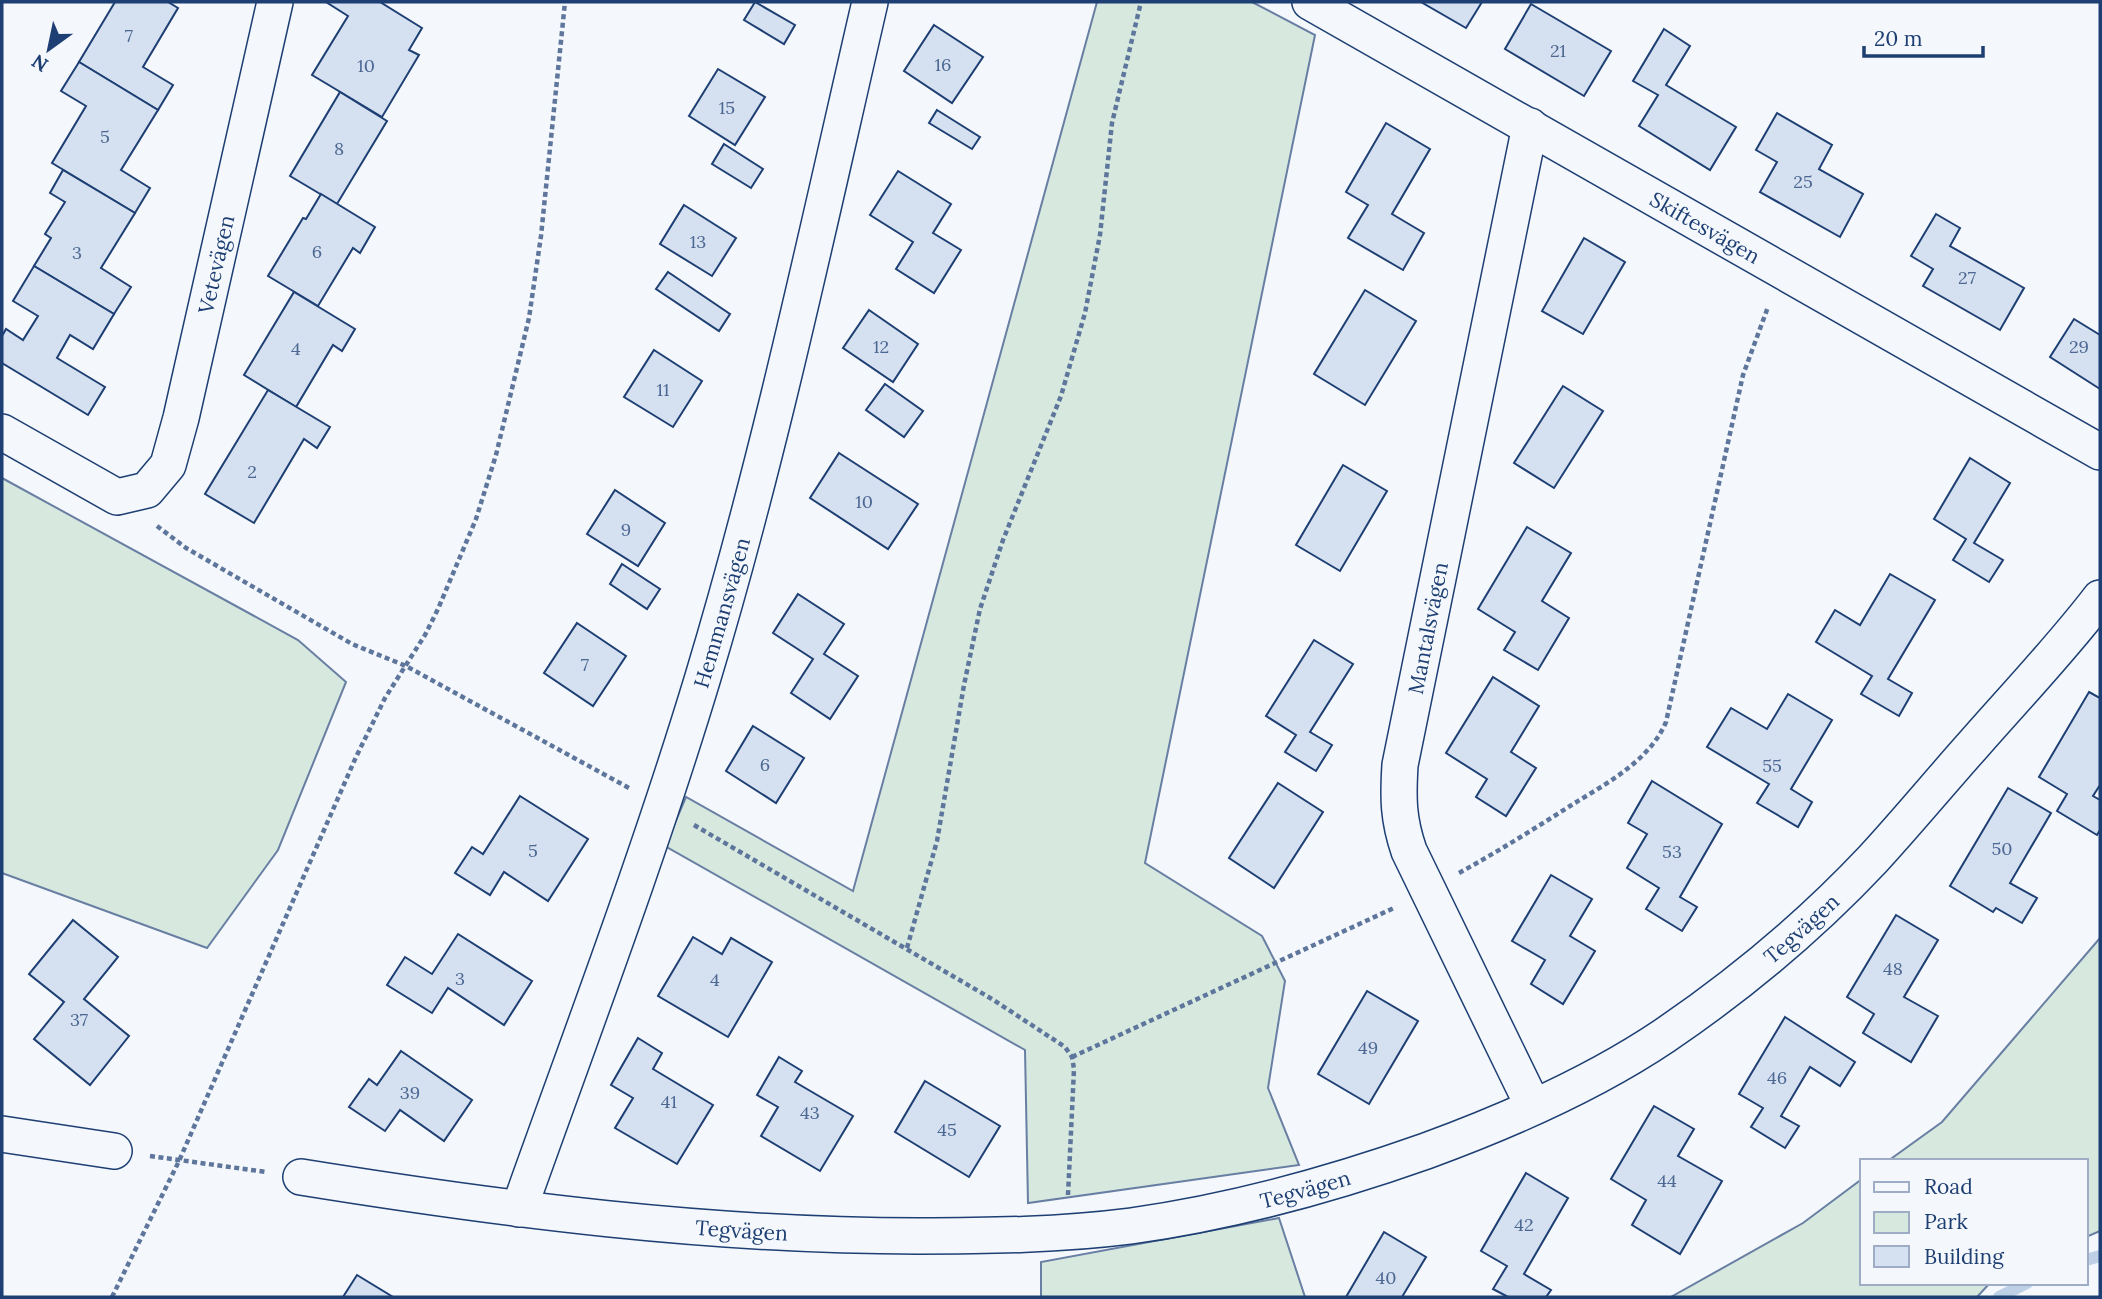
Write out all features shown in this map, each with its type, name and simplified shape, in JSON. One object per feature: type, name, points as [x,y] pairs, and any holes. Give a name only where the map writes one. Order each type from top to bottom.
[{"type":"street","name":"Vetevägen","points":[[117,497],[146,490],[168,465],[275,2]]},
{"type":"street","name":"Hemmansvägen","points":[[519,1209],[662,807],[730,585],[870,2]]},
{"type":"street","name":"Skiftesvägen","points":[[1310,2],[2100,452]]},
{"type":"street","name":"Mantalsvägen","points":[[1530,126],[1400,765],[1398,800],[1400,826],[1428,890],[1533,1106]]},
{"type":"street","points":[[2,432],[117,497]]},
{"type":"street","name":"Tegvägen","points":[[301,1177],[456,1202],[665,1225],[840,1237],[1014,1237],[1130,1226],[1241,1207],[1362,1174],[1480,1131],[1578,1086],[1662,1037],[1753,970],[1815,916],[1871,861],[2100,598]]},
{"type":"street","points":[[2,1134],[114,1151]]},
{"type":"path","points":[[112,1297],[178,1161],[356,757],[385,698],[438,609],[476,519],[496,456],[529,318],[541,236],[565,2]]},
{"type":"path","points":[[907,948],[937,841],[980,608],[1003,540],[1061,396],[1085,313],[1100,235],[1112,123],[1141,2]]},
{"type":"path","points":[[1072,1057],[1428,890],[1510,845],[1604,785],[1634,763],[1661,735],[1744,375],[1756,334],[1784,271]]},
{"type":"path","points":[[117,497],[186,548],[352,644],[406,666],[662,807],[907,948],[1065,1047],[1072,1057],[1073,1069],[1068,1231]]},
{"type":"path","points":[[114,1151],[301,1177]]},
{"type":"green space","points":[[1097,2],[1252,2],[1315,35],[1145,863],[1262,936],[1285,981],[1268,1088],[1299,1165],[1028,1203],[1025,1050],[665,846],[686,797],[853,891]]},
{"type":"green space","points":[[2,478],[298,640],[346,682],[278,850],[207,948],[2,873]]},
{"type":"green space","points":[[2100,938],[2100,1231],[2088,1236],[2088,1159],[1891,1159],[1942,1122]]},
{"type":"green space","points":[[1860,1180],[1860,1285],[1988,1285],[1977,1297],[1671,1297],[1803,1223]]},
{"type":"green space","points":[[1279,1218],[1305,1297],[1041,1297],[1041,1262]]},
{"type":"building","points":[[115,2],[168,2],[178,8],[143,67],[173,85],[158,110],[79,62]]},
{"type":"building","points":[[326,2],[380,2],[422,28],[409,50],[419,55],[382,117],[312,75],[348,16]]},
{"type":"building","points":[[755,2],[795,25],[784,44],[744,20]]},
{"type":"building","points":[[1421,2],[1482,2],[1466,28]]},
{"type":"building","points":[[1531,4],[1611,51],[1584,96],[1505,49]]},
{"type":"building","points":[[934,25],[983,57],[952,103],[904,71]]},
{"type":"building","points":[[1664,29],[1690,46],[1666,85],[1736,127],[1710,170],[1639,126],[1658,95],[1633,81]]},
{"type":"building","points":[[79,62],[158,110],[121,170],[150,188],[135,213],[52,163],[86,106],[61,91]]},
{"type":"building","points":[[718,69],[765,97],[735,145],[689,116]]},
{"type":"building","points":[[340,92],[387,121],[337,204],[290,176]]},
{"type":"building","points":[[937,110],[980,137],[972,149],[929,123]]},
{"type":"building","points":[[1777,113],[1832,145],[1819,169],[1863,194],[1840,237],[1760,192],[1777,162],[1756,150]]},
{"type":"building","points":[[1386,123],[1430,149],[1392,214],[1424,233],[1403,270],[1348,238],[1368,205],[1346,192]]},
{"type":"building","points":[[724,144],[763,169],[751,188],[712,164]]},
{"type":"building","points":[[63,170],[135,213],[101,268],[131,287],[114,314],[34,266],[51,238],[45,234],[65,202],[50,193]]},
{"type":"building","points":[[898,171],[951,204],[933,233],[961,250],[934,293],[896,269],[913,242],[870,215]]},
{"type":"building","points":[[321,194],[375,227],[360,253],[353,248],[318,306],[268,276]]},
{"type":"building","points":[[684,205],[736,238],[712,276],[660,244]]},
{"type":"building","points":[[1936,214],[1960,228],[1950,246],[2024,288],[2000,330],[1923,286],[1933,269],[1911,256]]},
{"type":"building","points":[[1584,238],[1625,262],[1583,334],[1542,311]]},
{"type":"building","points":[[34,266],[114,314],[93,349],[70,335],[57,358],[105,387],[88,415],[2,363],[2,336],[6,329],[23,340],[38,316],[13,301]]},
{"type":"building","points":[[668,272],[730,314],[719,331],[656,289]]},
{"type":"building","points":[[1365,290],[1416,321],[1365,405],[1314,374]]},
{"type":"building","points":[[294,292],[355,329],[342,351],[333,345],[296,407],[244,375]]},
{"type":"building","points":[[869,310],[918,344],[893,382],[843,348]]},
{"type":"building","points":[[2074,319],[2100,335],[2100,389],[2050,357]]},
{"type":"building","points":[[654,350],[702,381],[673,427],[624,397]]},
{"type":"building","points":[[885,384],[923,411],[904,437],[866,410]]},
{"type":"building","points":[[1563,386],[1603,411],[1554,488],[1514,463]]},
{"type":"building","points":[[268,390],[330,427],[317,448],[304,439],[254,523],[205,494]]},
{"type":"building","points":[[839,453],[918,504],[888,549],[810,498]]},
{"type":"building","points":[[1970,458],[2010,483],[1974,543],[2003,560],[1989,582],[1953,560],[1966,539],[1934,519]]},
{"type":"building","points":[[1343,465],[1387,491],[1340,571],[1296,545]]},
{"type":"building","points":[[615,490],[665,523],[638,566],[587,534]]},
{"type":"building","points":[[1527,527],[1571,553],[1542,601],[1569,618],[1538,670],[1504,650],[1515,632],[1478,609]]},
{"type":"building","points":[[622,564],[660,589],[647,609],[610,584]]},
{"type":"building","points":[[1890,574],[1935,600],[1888,679],[1912,693],[1899,716],[1861,694],[1872,676],[1816,642],[1835,610],[1860,625]]},
{"type":"building","points":[[798,594],[844,624],[824,654],[858,676],[830,719],[791,693],[813,659],[773,633]]},
{"type":"building","points":[[577,623],[626,656],[593,706],[544,673]]},
{"type":"building","points":[[1314,640],[1353,664],[1310,732],[1332,745],[1316,771],[1285,752],[1296,735],[1266,716]]},
{"type":"building","points":[[1493,677],[1539,706],[1511,752],[1536,768],[1506,816],[1476,797],[1487,779],[1446,753]]},
{"type":"building","points":[[2089,692],[2100,698],[2100,785],[2093,796],[2100,800],[2100,830],[2097,835],[2057,811],[2067,794],[2039,777]]},
{"type":"building","points":[[1788,694],[1832,720],[1791,789],[1812,802],[1798,827],[1757,803],[1769,784],[1707,747],[1731,708],[1767,729]]},
{"type":"building","points":[[753,726],[804,758],[776,803],[726,771]]},
{"type":"building","points":[[1652,781],[1722,824],[1680,897],[1697,907],[1682,931],[1646,909],[1659,888],[1627,868],[1647,834],[1628,823]]},
{"type":"building","points":[[1278,783],[1323,812],[1274,888],[1229,858]]},
{"type":"building","points":[[2008,788],[2051,813],[2010,883],[2037,898],[2022,923],[1996,908],[1993,912],[1950,886]]},
{"type":"building","points":[[520,796],[588,839],[548,901],[504,872],[490,895],[455,873],[472,847],[483,854]]},
{"type":"building","points":[[1551,875],[1592,899],[1570,936],[1595,951],[1563,1004],[1531,984],[1545,960],[1512,941]]},
{"type":"building","points":[[1896,915],[1938,940],[1904,997],[1938,1016],[1911,1062],[1863,1033],[1874,1014],[1847,997]]},
{"type":"building","points":[[73,920],[118,957],[84,999],[129,1036],[90,1085],[34,1039],[64,1002],[29,974]]},
{"type":"building","points":[[458,934],[532,981],[504,1025],[448,988],[432,1013],[387,985],[405,957],[432,974]]},
{"type":"building","points":[[693,937],[722,954],[731,938],[772,962],[728,1037],[658,996]]},
{"type":"building","points":[[1367,991],[1418,1021],[1369,1104],[1318,1074]]},
{"type":"building","points":[[1785,1017],[1855,1062],[1840,1086],[1810,1067],[1781,1116],[1799,1126],[1785,1148],[1751,1127],[1763,1108],[1739,1094]]},
{"type":"building","points":[[638,1038],[662,1053],[653,1069],[713,1105],[677,1164],[615,1128],[633,1098],[611,1085]]},
{"type":"building","points":[[401,1051],[472,1100],[444,1141],[400,1110],[385,1131],[349,1107],[369,1079],[377,1085]]},
{"type":"building","points":[[779,1057],[802,1071],[795,1082],[853,1116],[820,1171],[761,1136],[778,1107],[757,1095]]},
{"type":"building","points":[[925,1081],[1000,1126],[969,1177],[895,1132]]},
{"type":"building","points":[[1654,1106],[1694,1129],[1678,1156],[1722,1181],[1680,1254],[1632,1225],[1646,1200],[1611,1179]]},
{"type":"building","points":[[1526,1173],[1568,1198],[1524,1274],[1551,1290],[1546,1297],[1508,1297],[1493,1289],[1507,1266],[1481,1251]]},
{"type":"building","points":[[1384,1232],[1426,1257],[1402,1297],[1346,1297]]},
{"type":"building","points":[[357,1275],[393,1297],[343,1297]]},
{"type":"waterway","points":[[2088,1259],[2100,1256]]},
{"type":"waterway","points":[[1999,1297],[2023,1285]]}]
